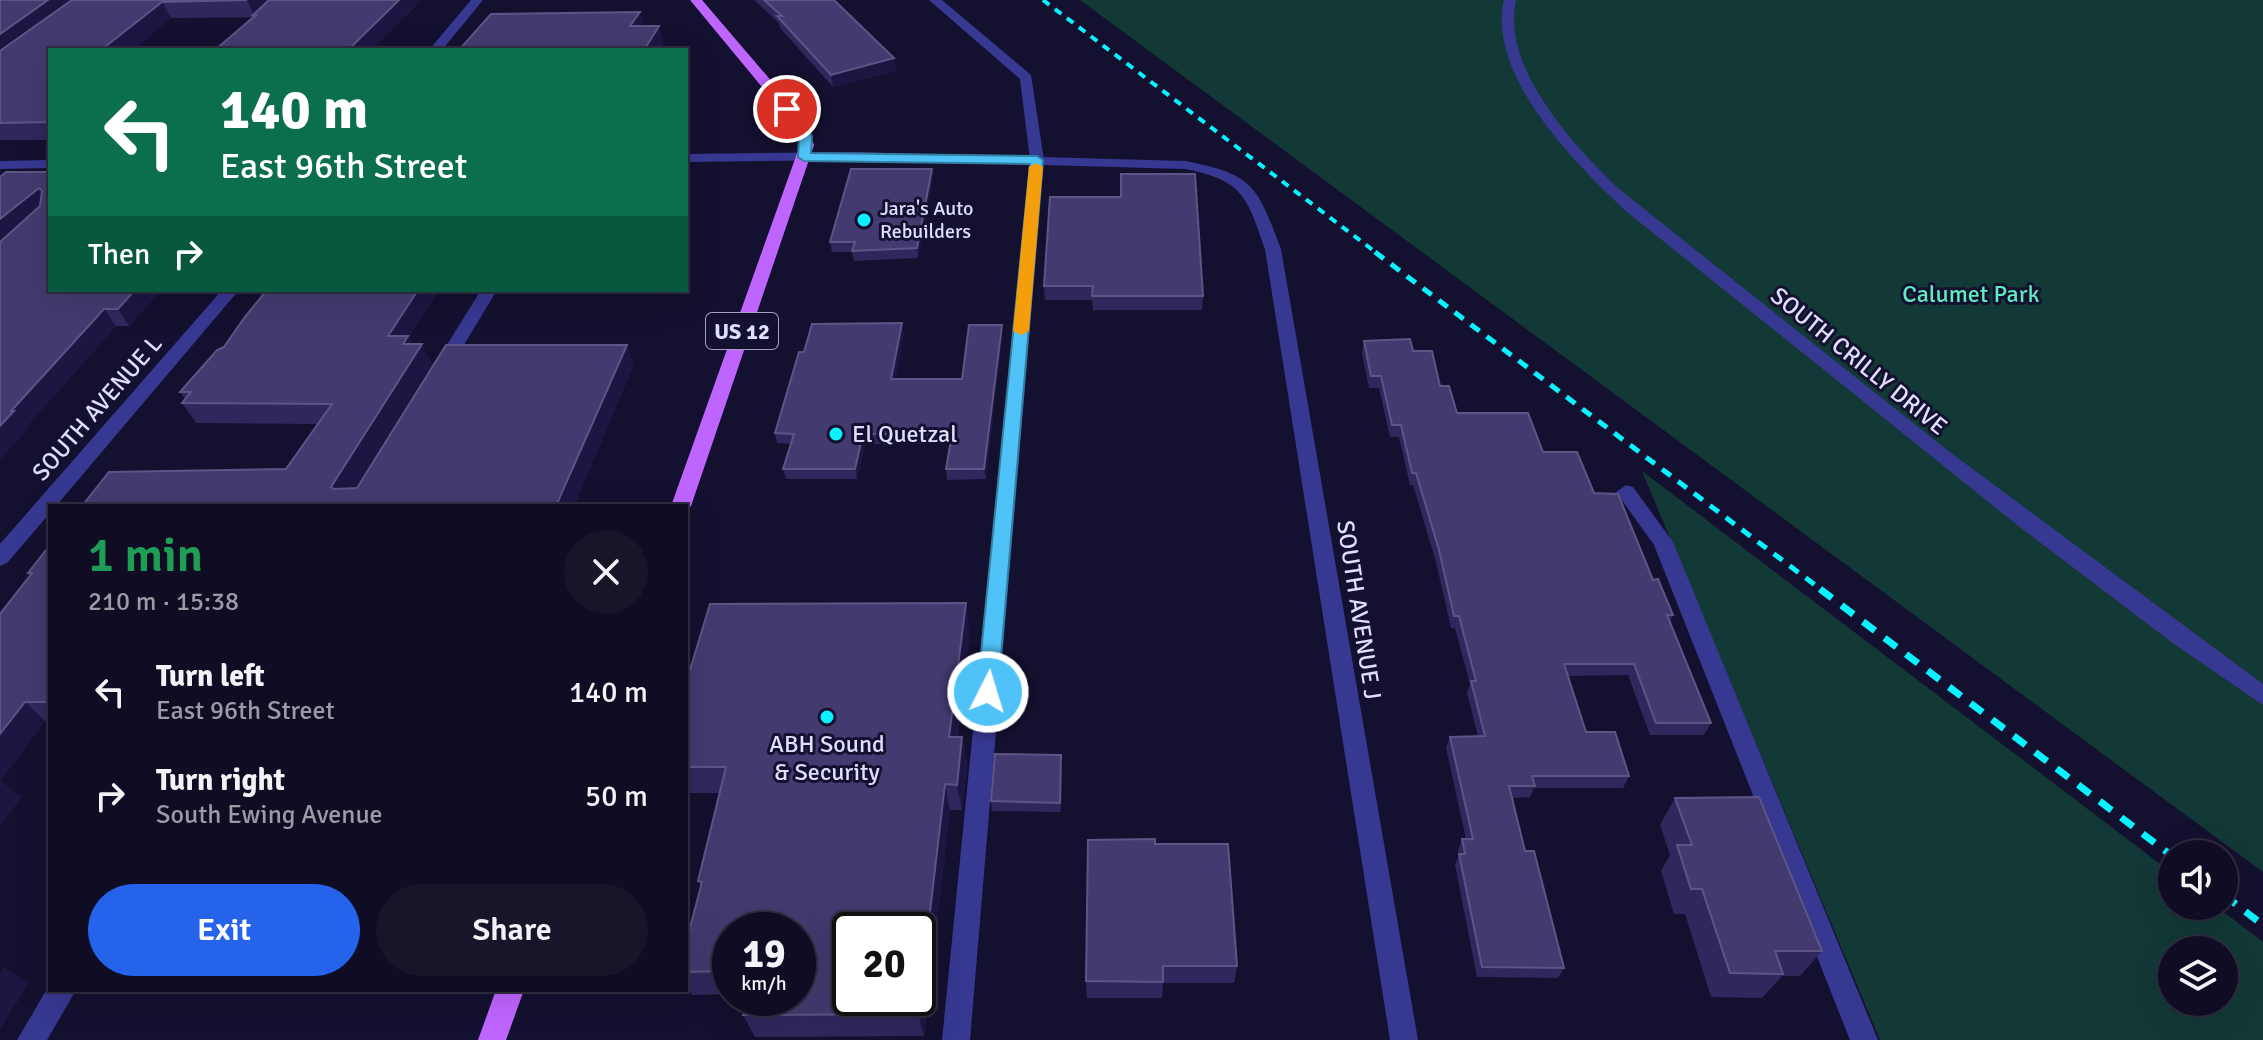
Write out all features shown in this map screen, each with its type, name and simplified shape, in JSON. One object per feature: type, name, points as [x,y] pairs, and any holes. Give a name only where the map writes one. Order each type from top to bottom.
[{"type":"main road","points":[[696,0],[798,121],[805,136],[804,157]]},
{"type":"main road","name":"US 12","points":[[682,504],[804,157]]},
{"type":"main road","points":[[492,1040],[509,992]]},
{"type":"street","points":[[437,48],[477,0]]},
{"type":"street","points":[[935,0],[1026,78],[1037,160],[956,1040]]},
{"type":"street","name":"SOUTH CRILLY DRIVE","points":[[1510,0],[1507,28],[1530,90],[1550,126],[1622,200],[1979,487],[2143,612],[2263,696]]},
{"type":"street","points":[[688,158],[1037,160]]},
{"type":"street","name":"SOUTH AVENUE J","points":[[1037,160],[1185,165],[1218,171],[1238,179],[1251,191],[1273,249],[1404,1040]]},
{"type":"street","points":[[0,165],[48,164]]},
{"type":"street","name":"SOUTH AVENUE L","points":[[0,558],[229,292]]},
{"type":"street","points":[[432,384],[488,292]]},
{"type":"street","points":[[1626,492],[1663,542],[1864,1040]]},
{"type":"street","points":[[31,1040],[61,992]]},
{"type":"green space","name":"Calumet Park","points":[[1080,0],[2263,0],[2263,872],[2238,854],[2238,840],[2220,840]]},
{"type":"green space","points":[[1642,471],[2158,862],[2158,920],[2234,920],[2263,942],[2263,1040],[1880,1040]]},
{"type":"building","points":[[0,0],[48,0],[0,34]]},
{"type":"building","points":[[72,0],[247,0],[162,2],[104,48],[48,48],[48,122],[0,123],[0,51]]},
{"type":"building","points":[[269,0],[399,0],[350,48],[217,48],[256,15],[253,15]]},
{"type":"building","points":[[764,0],[834,0],[894,58],[831,75],[777,16],[782,16]]},
{"type":"building","points":[[640,12],[630,26],[659,26],[646,47],[665,47],[461,48],[491,14]]},
{"type":"building","name":"Jara's Auto Rebuilders","points":[[851,169],[932,169],[917,248],[852,251],[855,242],[830,242]]},
{"type":"building","points":[[6,172],[48,172],[48,292],[133,292],[118,309],[104,309],[0,426],[0,242],[40,206],[42,191],[39,188],[0,219],[0,177]]},
{"type":"building","points":[[1121,174],[1195,174],[1203,296],[1092,296],[1093,286],[1044,286],[1050,197],[1121,197]]},
{"type":"building","points":[[265,292],[417,292],[388,336],[408,336],[403,344],[422,344],[331,487],[334,489],[357,488],[446,345],[627,345],[557,504],[84,504],[109,472],[286,469],[332,404],[182,403],[191,392],[180,392],[217,350],[224,347]]},
{"type":"building","points":[[902,323],[891,379],[962,379],[969,325],[1002,325],[984,469],[946,469],[952,434],[863,434],[855,469],[783,469],[794,434],[775,433],[799,352],[804,352],[812,324]]},
{"type":"building","points":[[1410,339],[1413,351],[1432,351],[1440,386],[1449,386],[1457,413],[1528,413],[1543,452],[1577,452],[1594,493],[1618,494],[1653,580],[1658,579],[1673,615],[1667,615],[1711,723],[1656,723],[1634,664],[1564,664],[1586,732],[1615,732],[1629,776],[1532,776],[1535,786],[1509,786],[1525,851],[1534,851],[1564,968],[1482,967],[1459,854],[1465,854],[1462,839],[1473,839],[1450,737],[1485,736],[1471,681],[1476,681],[1459,616],[1454,616],[1439,550],[1416,473],[1412,473],[1401,425],[1392,425],[1381,376],[1371,376],[1364,341]]},
{"type":"building","points":[[48,548],[48,702],[25,702],[0,734],[0,614],[32,573],[28,573]]},
{"type":"building","points":[[966,603],[949,737],[962,737],[957,785],[945,784],[930,912],[832,912],[832,1014],[816,1015],[816,912],[712,912],[712,971],[688,972],[688,935],[702,882],[698,881],[726,767],[688,767],[688,676],[710,604]]},
{"type":"building","points":[[995,754],[1061,755],[1060,803],[991,801]]},
{"type":"building","points":[[1759,797],[1822,951],[1775,951],[1783,974],[1730,973],[1702,889],[1691,889],[1677,845],[1692,845],[1675,798]]},
{"type":"building","points":[[1155,839],[1155,844],[1228,844],[1237,966],[1163,966],[1163,982],[1086,981],[1088,840]]},
{"type":"railway","points":[[1043,0],[1378,254]]},
{"type":"railway","points":[[1375,252],[1823,591]]},
{"type":"railway","points":[[1820,589],[2158,845]]},
{"type":"railway","points":[[2238,906],[2263,925]]},
{"type":"slow traffic","points":[[1021,331],[1036,167]]},
{"type":"place","name":"Jara's Auto Rebuilders","points":[[864,220]]},
{"type":"place","name":"El Quetzal","points":[[836,434]]},
{"type":"place","name":"ABH Sound & Security","points":[[827,717]]},
{"type":"route","points":[[787,109],[798,121],[805,136],[807,145],[804,157],[1037,160],[988,692]]}]
